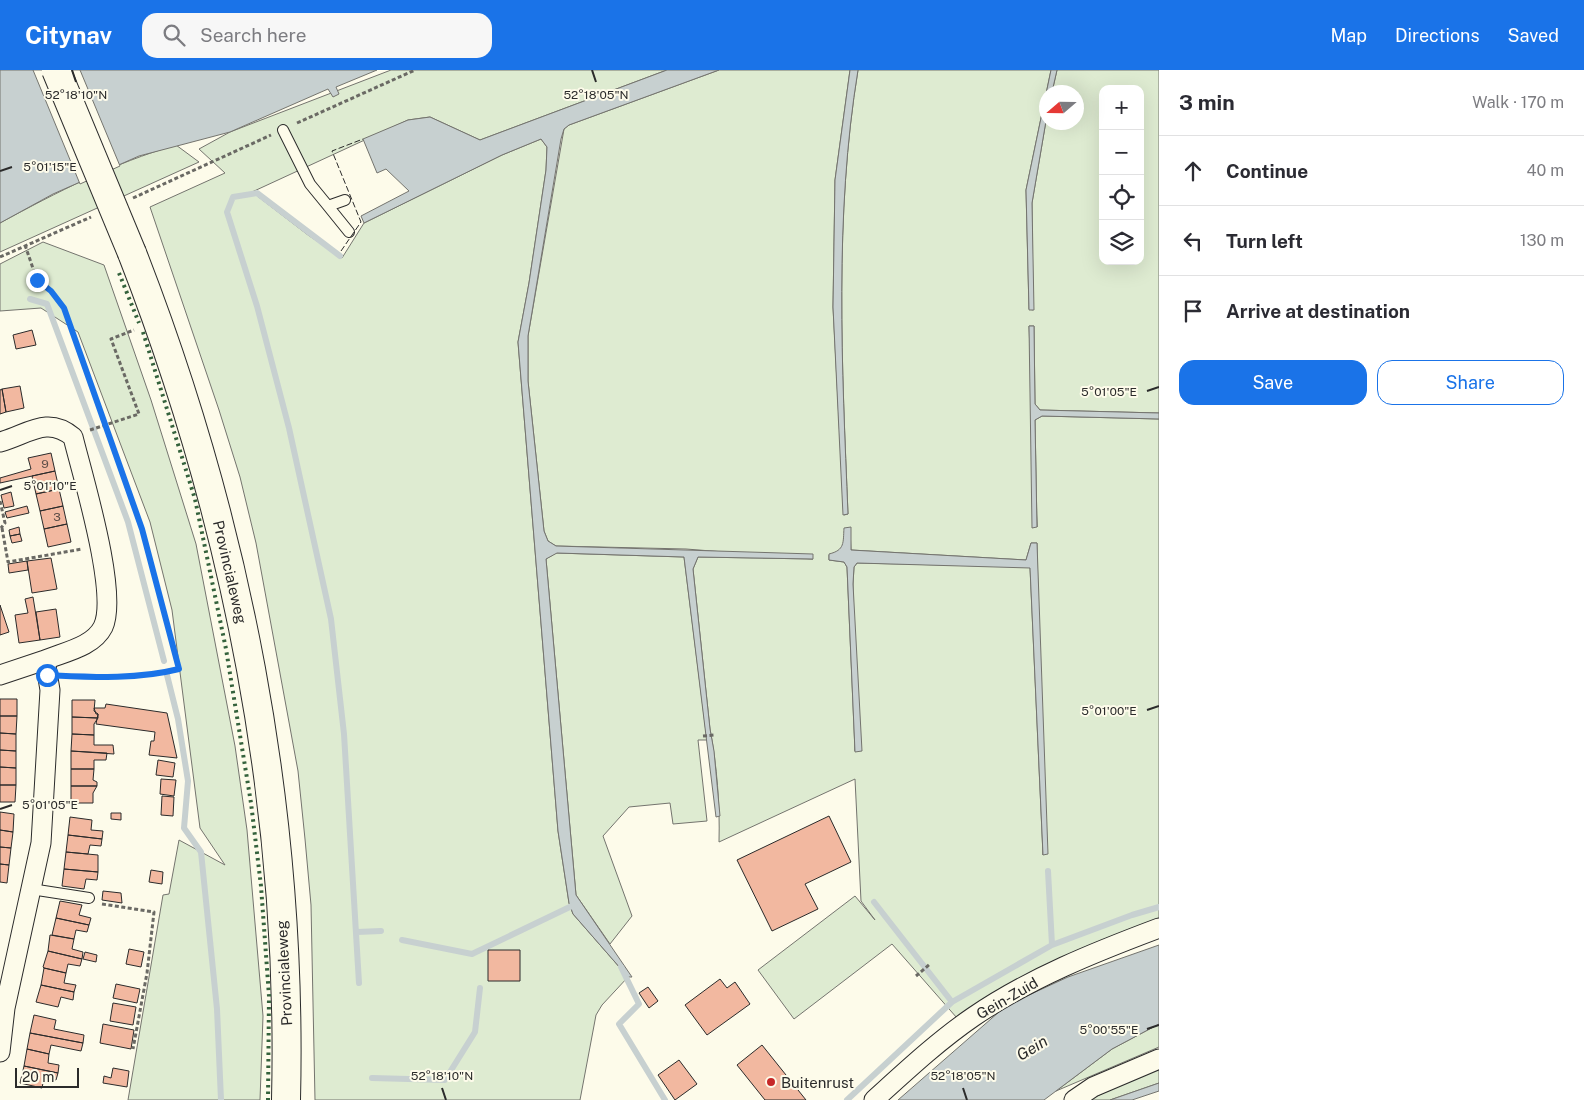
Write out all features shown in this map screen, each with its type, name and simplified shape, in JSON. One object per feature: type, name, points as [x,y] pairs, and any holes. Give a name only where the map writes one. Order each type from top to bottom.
[{"type":"main road","name":"Provincialeweg","points":[[56,70],[160,325],[196,438],[230,568],[254,682],[269,784],[279,875],[288,1035],[286,1100]]},
{"type":"street","points":[[0,442],[46,426],[63,428],[73,436],[100,545],[107,615],[103,627],[95,637],[46,668],[0,675]]},
{"type":"street","points":[[0,1052],[5,1008],[41,843],[50,690],[46,668]]},
{"type":"street","name":"Gein-Zuid","points":[[874,1100],[912,1065],[982,1012],[1033,981],[1159,928]]},
{"type":"street","points":[[1074,1100],[1093,1087],[1159,1059]]},
{"type":"lane","points":[[283,130],[310,184],[349,232]]},
{"type":"lane","points":[[328,206],[345,200]]},
{"type":"lane","points":[[31,889],[89,898]]},
{"type":"path","points":[[218,159],[415,70]]},
{"type":"path","points":[[25,245],[38,283],[51,291],[64,308],[142,529],[179,669],[157,674],[105,678],[46,668]]},
{"type":"path","points":[[88,431],[139,414],[111,339],[142,328]]},
{"type":"path","points":[[0,502],[5,523],[1,528],[8,562],[100,545]]},
{"type":"path","points":[[703,736],[714,735]]},
{"type":"path","points":[[89,898],[99,903],[154,912],[147,973],[133,1048]]},
{"type":"path","points":[[916,976],[930,964]]},
{"type":"green space","points":[[391,70],[667,70],[480,140],[430,117],[408,120],[252,192],[308,235],[342,258],[364,223],[502,155],[541,139],[547,147],[546,170],[518,342],[558,831],[569,903],[573,914],[628,977],[602,1005],[596,1015],[580,1100],[315,1100],[311,905],[298,771],[256,543],[240,477],[219,410],[150,207],[225,173],[199,149],[230,132]]},
{"type":"green space","points":[[719,70],[850,70],[835,180],[833,307],[844,515],[848,514],[842,347],[843,236],[845,180],[858,70],[1051,70],[1048,85],[1039,85],[1039,128],[1026,190],[1029,309],[1033,310],[1032,203],[1044,130],[1084,130],[1084,85],[1054,85],[1057,70],[1159,70],[1159,413],[1040,410],[1035,404],[1034,326],[1029,326],[1037,527],[1035,420],[1042,416],[1159,419],[1159,922],[957,1018],[892,944],[794,1019],[758,970],[855,896],[875,920],[861,901],[855,779],[719,842],[716,771],[693,569],[698,557],[813,559],[686,549],[556,546],[548,541],[544,531],[528,381],[528,336],[564,129],[569,125]],"holes":[[[850,529],[851,550],[1026,560],[1031,543],[1037,543],[1043,855],[1030,567],[857,563],[854,567],[853,584],[855,751],[847,567],[844,562],[829,560],[829,555],[840,552]]]},
{"type":"green space","points":[[176,145],[199,162],[0,252],[0,223],[108,169]]},
{"type":"green space","points":[[43,242],[104,265],[151,400],[196,544],[235,746],[247,830],[263,1016],[260,1100],[128,1100],[163,895],[169,894],[179,840],[225,865],[200,828],[172,610],[150,522],[78,332],[41,308],[0,311],[0,264]]},
{"type":"green space","points":[[556,553],[684,557],[707,740],[698,740],[707,821],[673,824],[670,803],[629,807],[603,836],[632,916],[610,944],[576,895],[546,559]]},
{"type":"green space","points":[[1159,1024],[1159,1047],[1056,1091],[1112,1049]]},
{"type":"green space","points":[[1159,1066],[1159,1083],[1110,1100],[1089,1100]]},
{"type":"water","points":[[0,70],[377,70],[336,87],[339,94],[333,97],[328,89],[230,132],[139,156],[53,194],[0,223]]},
{"type":"water","points":[[667,70],[719,70],[569,125],[564,129],[561,139],[528,336],[528,381],[544,531],[548,541],[556,546],[813,554],[813,559],[698,557],[693,569],[714,751],[720,816],[716,817],[684,557],[557,553],[546,559],[576,895],[632,977],[628,977],[573,914],[569,903],[558,831],[518,342],[546,170],[547,147],[541,139],[502,155],[364,223],[361,216],[409,191],[386,169],[377,173],[363,139],[408,120],[430,117],[480,140]]},
{"type":"water","points":[[850,70],[858,70],[845,180],[843,236],[842,347],[848,514],[843,515],[833,307],[835,180]]},
{"type":"water","points":[[1051,70],[1057,70],[1054,85],[1048,85]]},
{"type":"water","points":[[1039,128],[1039,130],[1044,130],[1032,203],[1034,310],[1029,310],[1026,190]]},
{"type":"water","points":[[1029,326],[1034,326],[1035,404],[1040,410],[1159,413],[1159,419],[1042,416],[1035,420],[1037,527],[1032,528]]},
{"type":"water","points":[[851,527],[851,550],[1026,560],[1031,543],[1037,543],[1048,854],[1043,855],[1030,568],[857,563],[854,567],[853,584],[862,751],[855,752],[847,567],[844,562],[829,560],[829,554],[841,548],[844,528]]},
{"type":"water","name":"Gein","points":[[1159,945],[1159,1024],[1112,1049],[1044,1100],[898,1100],[1007,1005],[1068,977]]},
{"type":"water","points":[[1159,1083],[1159,1091],[1132,1100],[1110,1100]]},
{"type":"pier","points":[[33,70],[80,70],[120,166],[80,184]]},
{"type":"building","points":[[32,330],[36,345],[16,349],[13,335]]},
{"type":"building","points":[[20,386],[24,408],[6,412],[2,389]]},
{"type":"building","points":[[2,389],[6,412],[0,414],[0,390]]},
{"type":"building","points":[[51,453],[55,471],[0,483],[0,478],[31,469],[28,458]]},
{"type":"building","points":[[55,471],[59,489],[36,494],[32,476]]},
{"type":"building","points":[[59,489],[63,506],[40,511],[36,494]]},
{"type":"building","points":[[11,492],[14,506],[4,508],[1,495]]},
{"type":"building","points":[[27,506],[29,513],[7,518],[5,512]]},
{"type":"building","points":[[63,506],[67,524],[44,529],[40,511]]},
{"type":"building","points":[[67,524],[71,542],[48,547],[44,529]]},
{"type":"building","points":[[19,527],[20,534],[10,536],[9,530]]},
{"type":"building","points":[[20,534],[22,541],[12,543],[10,536]]},
{"type":"building","points":[[51,558],[57,589],[32,593],[27,561]]},
{"type":"building","points":[[27,561],[28,570],[9,573],[8,564]]},
{"type":"building","points":[[33,597],[40,640],[19,643],[15,615],[28,613],[25,599]]},
{"type":"building","points":[[0,605],[9,632],[0,635]]},
{"type":"building","points":[[56,609],[60,637],[40,640],[36,612]]},
{"type":"building","points":[[0,699],[17,699],[17,716],[0,716]]},
{"type":"building","points":[[72,700],[95,700],[94,711],[98,714],[98,718],[72,717]]},
{"type":"building","points":[[106,704],[167,713],[177,758],[149,755],[151,741],[154,741],[155,732],[96,724],[98,714],[96,714],[94,708],[105,708]]},
{"type":"building","points":[[0,716],[17,716],[16,734],[0,733]]},
{"type":"building","points":[[72,717],[98,718],[94,724],[94,735],[72,734]]},
{"type":"building","points":[[0,733],[16,734],[16,751],[0,750]]},
{"type":"building","points":[[72,734],[94,735],[94,745],[113,745],[114,754],[71,751]]},
{"type":"building","points":[[0,750],[16,751],[16,768],[0,767]]},
{"type":"building","points":[[71,751],[107,753],[106,760],[94,760],[94,769],[71,769]]},
{"type":"building","points":[[158,760],[175,763],[173,777],[156,775]]},
{"type":"building","points":[[0,767],[16,768],[16,785],[0,785]]},
{"type":"building","points":[[71,769],[94,769],[93,780],[97,782],[97,786],[71,786]]},
{"type":"building","points":[[161,779],[176,780],[174,796],[160,794]]},
{"type":"building","points":[[0,785],[16,785],[15,802],[0,802]]},
{"type":"building","points":[[71,786],[97,786],[93,793],[93,803],[71,803]]},
{"type":"building","points":[[162,796],[174,797],[173,816],[161,815]]},
{"type":"building","points":[[0,812],[14,814],[13,832],[0,830]]},
{"type":"building","points":[[111,813],[121,813],[121,820],[111,819]]},
{"type":"building","points":[[829,816],[851,862],[805,884],[818,909],[772,931],[737,860]]},
{"type":"building","points":[[70,817],[92,820],[91,830],[103,831],[102,839],[68,835]]},
{"type":"building","points":[[0,830],[13,832],[11,848],[0,847]]},
{"type":"building","points":[[68,835],[102,839],[101,846],[90,845],[88,854],[66,852]]},
{"type":"building","points":[[0,847],[11,848],[9,865],[0,864]]},
{"type":"building","points":[[66,852],[98,855],[98,872],[64,869]]},
{"type":"building","points":[[0,864],[9,865],[7,883],[0,882]]},
{"type":"building","points":[[64,869],[98,872],[97,880],[86,879],[84,889],[62,886]]},
{"type":"building","points":[[151,870],[163,872],[162,884],[149,882]]},
{"type":"building","points":[[103,891],[121,893],[122,903],[102,900]]},
{"type":"building","points":[[60,901],[82,905],[79,915],[91,918],[89,925],[56,918]]},
{"type":"building","points":[[56,918],[89,925],[87,932],[76,930],[74,939],[52,935]]},
{"type":"building","points":[[50,935],[74,939],[72,949],[83,952],[82,959],[48,951]]},
{"type":"building","points":[[129,949],[144,952],[141,967],[126,964]]},
{"type":"building","points":[[488,950],[520,950],[520,981],[488,981]]},
{"type":"building","points":[[48,951],[82,959],[80,966],[68,964],[66,973],[44,968]]},
{"type":"building","points":[[85,952],[97,955],[96,962],[83,959]]},
{"type":"building","points":[[44,968],[66,973],[64,983],[76,985],[74,992],[41,985]]},
{"type":"building","points":[[720,979],[727,988],[735,982],[750,1004],[707,1035],[685,1005]]},
{"type":"building","points":[[116,984],[140,989],[137,1003],[113,998]]},
{"type":"building","points":[[41,985],[74,992],[73,1000],[61,997],[58,1007],[36,1002]]},
{"type":"building","points":[[648,987],[658,1001],[649,1008],[639,993]]},
{"type":"building","points":[[113,1003],[136,1007],[133,1025],[110,1021]]},
{"type":"building","points":[[34,1015],[56,1020],[54,1029],[84,1035],[83,1043],[30,1033]]},
{"type":"building","points":[[103,1024],[134,1030],[131,1049],[100,1043]]},
{"type":"building","points":[[30,1033],[83,1043],[81,1051],[51,1045],[49,1054],[27,1049]]},
{"type":"building","name":"Buitenrust","points":[[762,1045],[806,1100],[765,1100],[737,1065]]},
{"type":"building","points":[[27,1049],[49,1054],[48,1063],[59,1065],[58,1073],[24,1066]]},
{"type":"building","points":[[679,1060],[697,1084],[675,1100],[658,1075]]},
{"type":"building","points":[[24,1066],[58,1073],[56,1080],[44,1078],[42,1088],[20,1083]]},
{"type":"building","points":[[113,1068],[129,1071],[127,1087],[103,1083],[104,1076],[111,1078]]},
{"type":"waterway","points":[[340,256],[257,193],[233,197],[227,212],[257,306],[289,428],[331,619],[344,734],[359,983]]},
{"type":"waterway","points":[[30,299],[47,304],[128,522],[164,661]]},
{"type":"waterway","points":[[167,675],[178,719],[188,781],[184,828],[201,852],[217,1009],[221,1100]]},
{"type":"waterway","points":[[847,1100],[952,1002],[1052,945],[1048,871]]},
{"type":"waterway","points":[[874,902],[952,1002]]},
{"type":"waterway","points":[[402,940],[472,954],[576,904]]},
{"type":"waterway","points":[[1052,945],[1159,907]]},
{"type":"waterway","points":[[357,932],[381,931]]},
{"type":"waterway","points":[[621,967],[639,1004],[619,1024],[665,1100]]},
{"type":"waterway","points":[[372,1078],[445,1080],[475,1032],[480,988]]},
{"type":"hedge","points":[[119,273],[139,323]]},
{"type":"hedge","points":[[143,332],[195,499],[226,649],[251,803],[261,886],[269,996],[268,1100]]},
{"type":"fence","points":[[341,251],[361,222],[332,151],[363,139]]},
{"type":"place","name":"Buitenrust","points":[[771,1082]]},
{"type":"route","points":[[37,280],[38,283],[51,291],[64,308],[142,529],[179,669],[157,674],[105,678],[47,675]]}]
